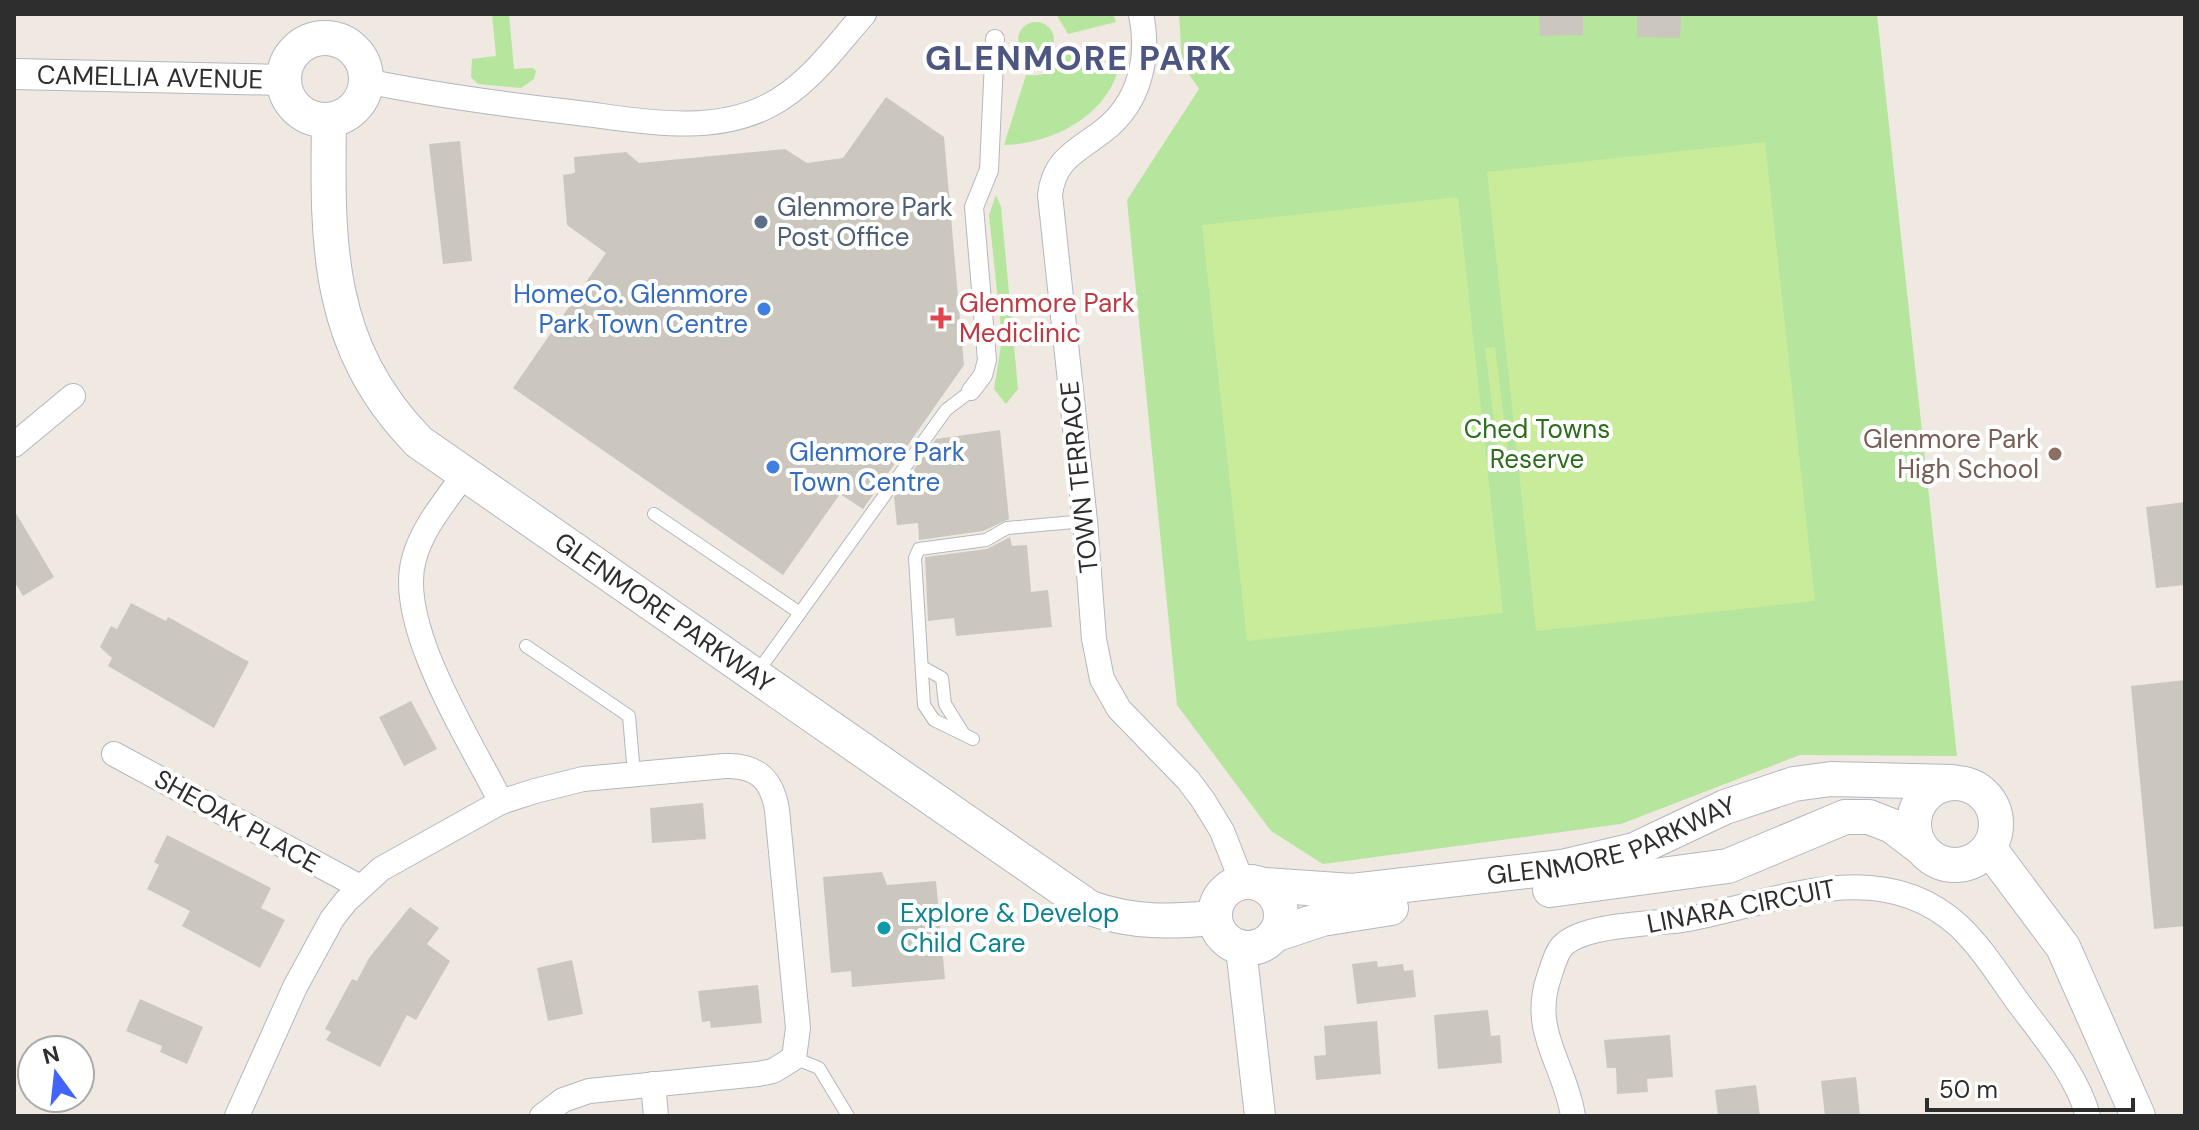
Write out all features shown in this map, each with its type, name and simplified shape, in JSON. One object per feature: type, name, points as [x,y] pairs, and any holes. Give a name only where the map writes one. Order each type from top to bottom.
[{"type":"main road","points":[[319,26],[348,45],[362,62],[366,81],[359,103],[348,113],[329,120],[302,114],[291,104],[284,80],[288,61],[319,26]]},
{"type":"main road","name":"GLENMORE PARKWAY","points":[[329,120],[327,180],[332,269],[352,346],[377,393],[406,428],[463,476],[1090,908],[1119,918],[1154,923],[1215,918]]},
{"type":"main road","name":"GLENMORE PARKWAY","points":[[1253,884],[1352,891],[1562,867],[1634,850],[1725,807],[1794,784],[1831,779],[1953,782]]},
{"type":"main road","points":[[1953,782],[1980,790],[1990,802],[1996,830],[1989,848],[1973,861],[1959,865],[1944,864],[1921,848],[1913,817],[1918,803],[1927,792],[1953,782]]},
{"type":"main road","name":"GLENMORE PARKWAY","points":[[1274,935],[1350,914],[1707,870],[1755,856],[1824,822],[1845,817],[1869,817],[1892,826],[1921,848]]},
{"type":"main road","points":[[1989,848],[2063,947],[2138,1116]]},
{"type":"main road","points":[[1253,884],[1279,902],[1282,914],[1274,935],[1260,946],[1241,948],[1224,937],[1215,918],[1224,891],[1253,884]]},
{"type":"street","points":[[366,81],[423,93],[546,109],[669,123],[719,122],[757,111],[792,92],[864,14]]},
{"type":"street","name":"TOWN TERRACE","points":[[1141,14],[1144,59],[1130,100],[1103,131],[1063,159],[1054,175],[1050,195],[1085,521],[1094,639],[1102,679],[1119,709],[1203,800],[1253,884]]},
{"type":"street","points":[[971,391],[983,375],[988,344],[974,207],[989,170],[995,39]]},
{"type":"street","name":"CAMELLIA AVENUE","points":[[14,74],[284,80]]},
{"type":"street","points":[[14,445],[73,396]]},
{"type":"street","points":[[463,476],[419,546],[411,569],[410,605],[424,649],[501,802]]},
{"type":"street","name":"SHEOAK PLACE","points":[[114,754],[360,887]]},
{"type":"street","points":[[237,1116],[295,987],[332,919],[360,887],[400,856],[501,802],[559,784],[634,774],[743,766],[768,782],[777,810],[797,1013],[798,1048],[794,1058],[773,1071],[758,1074],[589,1091],[563,1100],[542,1116]]},
{"type":"street","name":"LINARA CIRCUIT","points":[[1573,1116],[1541,1011],[1557,956],[1567,941],[1588,932],[1704,915],[1813,889],[1857,886],[1914,898],[1958,925],[1983,954],[2062,1063],[2088,1116]]},
{"type":"street","points":[[1241,948],[1260,1116]]},
{"type":"street","points":[[653,1084],[656,1116]]},
{"type":"lane","points":[[754,676],[946,410],[971,391]]},
{"type":"lane","points":[[654,514],[800,613]]},
{"type":"lane","points":[[922,667],[942,678],[945,704],[968,736],[934,720],[924,705],[915,558],[919,549],[986,540],[1007,528],[1085,521]]},
{"type":"lane","points":[[526,646],[629,716],[634,774]]},
{"type":"lane","points":[[794,1058],[819,1068],[848,1116]]},
{"type":"green space","points":[[492,14],[509,14],[514,69],[533,68],[536,71],[534,79],[521,88],[478,84],[471,77],[472,59],[496,56]]},
{"type":"green space","points":[[1056,14],[1113,14],[1116,22],[1068,34]]},
{"type":"green space","name":"Ched Towns Reserve","points":[[1179,14],[1877,14],[1957,756],[1800,755],[1621,824],[1323,864],[1271,831],[1177,705],[1127,200],[1199,89],[1182,64]]},
{"type":"green space","points":[[1036,22],[1048,28],[1054,40],[1048,52],[1036,58],[1024,52],[1018,40],[1024,28]]},
{"type":"green space","points":[[1068,51],[1120,63],[1114,82],[1104,98],[1076,124],[1059,133],[1004,145],[1026,75],[1052,71]]},
{"type":"green space","points":[[1765,142],[1815,601],[1536,631],[1487,172]]},
{"type":"green space","points":[[996,195],[1001,207],[1018,389],[1006,404],[994,389],[1002,339],[989,215]]},
{"type":"green space","points":[[1458,197],[1503,613],[1247,641],[1202,225]]},
{"type":"green space","points":[[1495,347],[1509,461],[1499,463],[1485,348]]},
{"type":"building","points":[[1539,14],[1583,14],[1583,35],[1540,36]]},
{"type":"building","points":[[1637,14],[1681,14],[1680,38],[1637,37]]},
{"type":"building","name":"HomeCo. Glenmore Park Town Centre","points":[[886,97],[944,137],[964,365],[863,509],[840,494],[783,575],[513,388],[606,253],[567,225],[563,175],[575,173],[574,157],[626,152],[639,163],[785,149],[807,163],[843,158]]},
{"type":"building","points":[[460,141],[472,261],[443,264],[429,144]]},
{"type":"building","points":[[1000,430],[1009,519],[983,531],[919,540],[918,523],[897,525],[894,497],[936,439]]},
{"type":"building","points":[[2185,502],[2185,585],[2156,588],[2146,507]]},
{"type":"building","points":[[14,510],[54,577],[23,596],[14,581]]},
{"type":"building","points":[[1010,537],[1012,546],[1027,545],[1031,592],[1048,590],[1052,627],[956,636],[954,618],[928,621],[925,557],[987,549]]},
{"type":"building","points":[[131,603],[166,621],[168,617],[249,662],[214,728],[108,666],[112,658],[100,647],[111,626],[117,629]]},
{"type":"building","points":[[2185,680],[2185,926],[2154,929],[2131,686]]},
{"type":"building","points":[[411,701],[437,749],[404,766],[379,717]]},
{"type":"building","points":[[703,803],[706,839],[652,843],[650,808]]},
{"type":"building","points":[[167,835],[271,888],[261,908],[285,920],[260,968],[182,926],[190,911],[147,889],[159,865],[154,862]]},
{"type":"building","name":"Explore & Develop Child Care","points":[[882,872],[887,885],[936,881],[945,979],[852,987],[851,971],[831,973],[823,877]]},
{"type":"building","points":[[410,907],[439,928],[427,944],[450,961],[416,1020],[407,1015],[380,1067],[326,1040],[331,1032],[325,1029],[352,979],[357,981],[369,958]]},
{"type":"building","points":[[572,960],[583,1014],[548,1021],[537,968]]},
{"type":"building","points":[[1377,961],[1378,967],[1403,964],[1404,971],[1413,970],[1416,997],[1357,1004],[1352,964]]},
{"type":"building","points":[[758,985],[762,1023],[711,1028],[710,1021],[702,1022],[698,991]]},
{"type":"building","points":[[140,999],[203,1027],[187,1064],[160,1052],[162,1046],[126,1031]]},
{"type":"building","points":[[1488,1010],[1491,1036],[1500,1035],[1502,1063],[1438,1069],[1434,1015]]},
{"type":"building","points":[[1377,1021],[1381,1074],[1316,1080],[1314,1056],[1326,1055],[1324,1026]]},
{"type":"building","points":[[1670,1035],[1673,1077],[1647,1079],[1648,1092],[1617,1094],[1616,1068],[1607,1068],[1604,1040]]},
{"type":"building","points":[[1856,1077],[1860,1116],[1825,1116],[1821,1081]]},
{"type":"building","points":[[1756,1085],[1760,1116],[1718,1116],[1715,1090]]},
{"type":"place","name":"Glenmore Park Post Office","points":[[761,222]]},
{"type":"place","name":"HomeCo. Glenmore Park Town Centre","points":[[764,309]]},
{"type":"place","name":"Glenmore Park Mediclinic","points":[[941,318]]},
{"type":"place","name":"Glenmore Park High School","points":[[2055,454]]},
{"type":"place","name":"Glenmore Park Town Centre","points":[[773,467]]},
{"type":"place","name":"Explore & Develop Child Care","points":[[884,928]]},
{"type":"district","name":"GLENMORE PARK","points":[[1079,58]]}]
